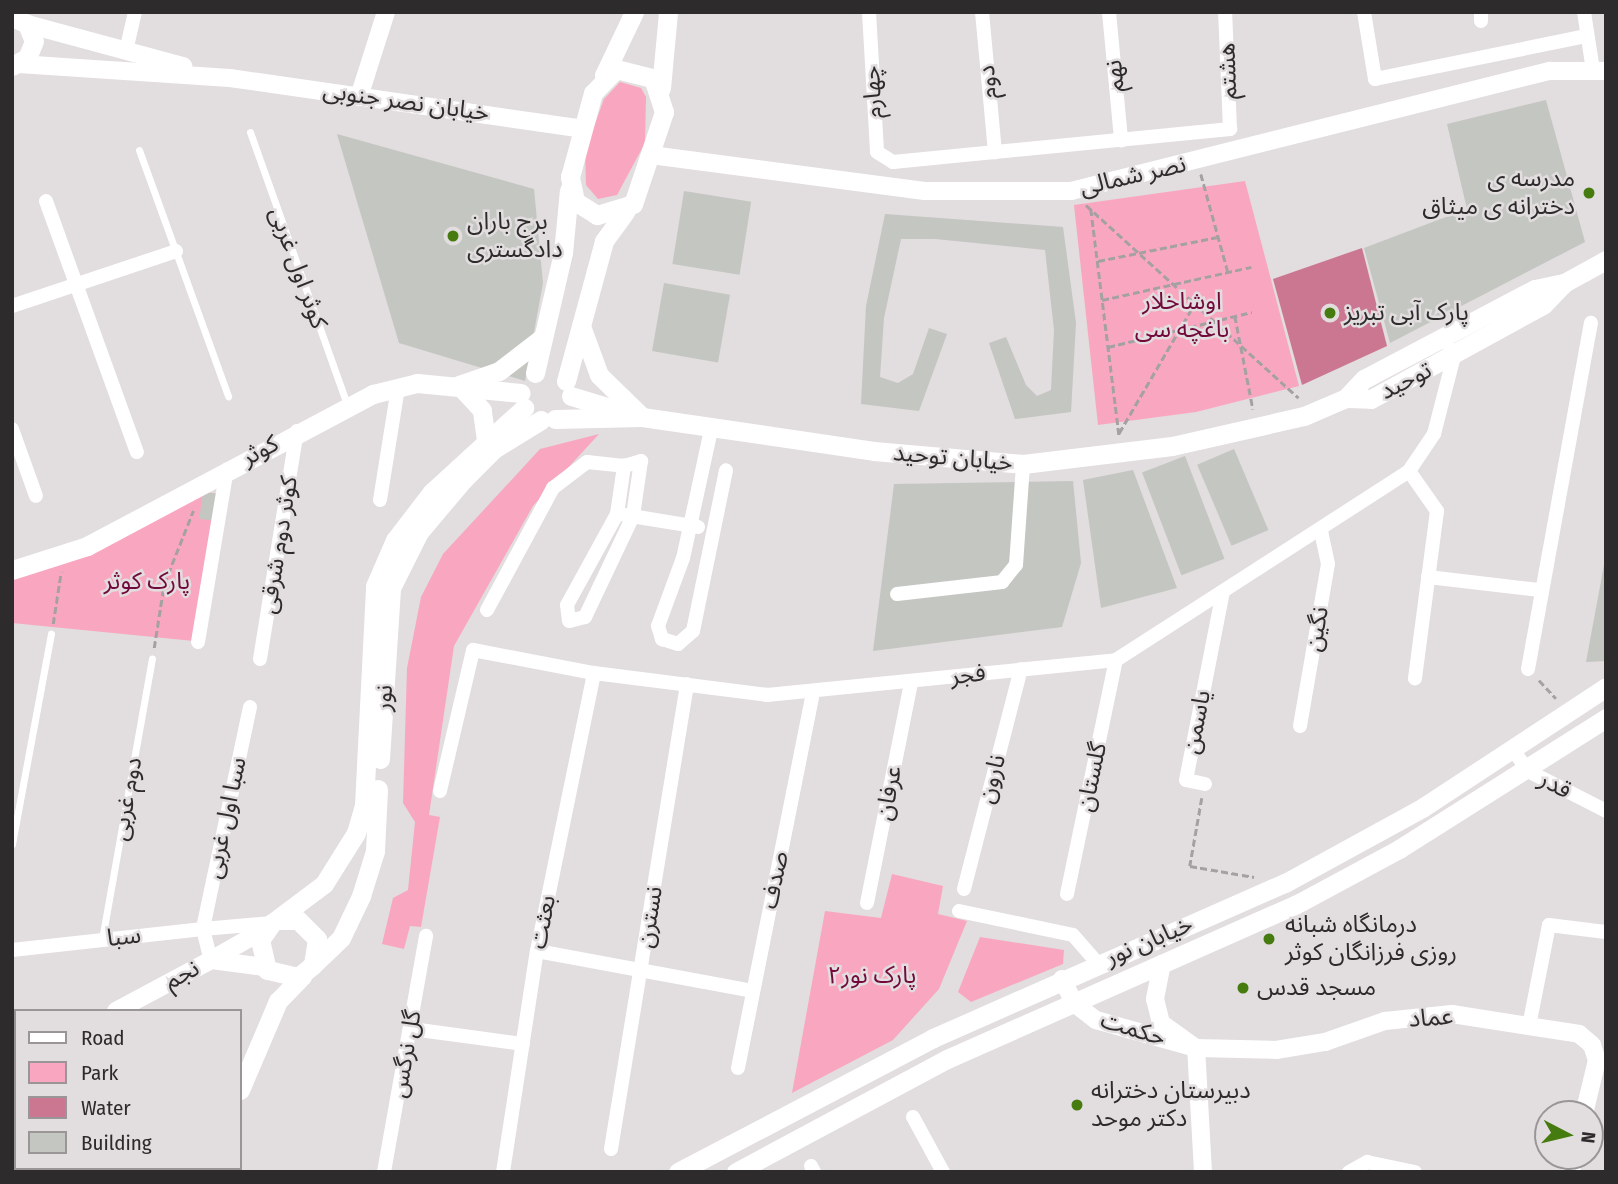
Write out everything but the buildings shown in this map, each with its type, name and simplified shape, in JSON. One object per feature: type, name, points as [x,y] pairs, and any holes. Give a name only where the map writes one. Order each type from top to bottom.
[{"type":"main road","points":[[490,444],[522,400],[535,373],[567,232],[569,190],[582,128],[634,12]]},
{"type":"main road","points":[[490,444],[548,420],[569,388],[580,326],[604,241],[639,194],[664,113],[661,88],[668,12]]},
{"type":"main road","points":[[16,65],[34,41],[20,18]]},
{"type":"main road","points":[[604,75],[642,71],[661,88]]},
{"type":"main road","points":[[569,190],[597,215],[625,212]]},
{"type":"main road","name":"توحید","points":[[1346,398],[1364,379],[1535,289],[1564,283],[1606,260]]},
{"type":"main road","name":"توحید","points":[[1346,398],[1371,399],[1454,356],[1543,305],[1564,283]]},
{"type":"main road","points":[[580,326],[599,375],[642,416]]},
{"type":"main road","points":[[490,444],[482,410],[459,385],[499,371],[542,338]]},
{"type":"main road","points":[[535,373],[548,370],[569,388],[642,416]]},
{"type":"main road","name":"کوثر","points":[[12,570],[87,546],[202,488],[227,469],[347,404],[398,387],[459,385],[522,400]]},
{"type":"main road","name":"خیابان توحید","points":[[548,420],[642,416],[711,430],[1023,464],[1121,443],[1256,428],[1314,412],[1346,398]]},
{"type":"main road","points":[[522,400],[548,420]]},
{"type":"main road","name":"نور","points":[[273,924],[336,868],[362,813],[375,586],[395,540],[424,502],[490,444]]},
{"type":"main road","name":"نور","points":[[242,1085],[278,1001],[350,922],[375,851],[391,588],[419,532],[490,444]]},
{"type":"main road","name":"خیابان نور","points":[[678,1172],[933,1038],[1285,883],[1513,750],[1606,687]]},
{"type":"main road","name":"خیابان نور","points":[[736,1172],[947,1059],[1297,904],[1528,771],[1606,718]]},
{"type":"main road","points":[[242,1058],[269,998],[266,968],[259,951],[273,924],[298,920],[312,931],[318,948],[310,968],[287,979],[266,968]]},
{"type":"street","points":[[126,51],[135,12]]},
{"type":"street","points":[[359,97],[386,12]]},
{"type":"street","name":"چهارم","points":[[869,12],[877,152],[893,162],[995,152]]},
{"type":"street","name":"دوم","points":[[982,12],[995,152]]},
{"type":"street","name":"نهم","points":[[1109,12],[1121,140]]},
{"type":"street","name":"هشتم","points":[[1121,140],[1230,129],[1225,12]]},
{"type":"street","points":[[1364,12],[1375,79],[1587,36]]},
{"type":"street","points":[[1584,12],[1587,36],[1599,70]]},
{"type":"street","name":"خیابان نصر جنوبی","points":[[20,18],[126,51],[230,78]]},
{"type":"street","name":"خیابان نصر جنوبی","points":[[16,65],[230,78],[582,128]]},
{"type":"street","name":"نصر شمالی","points":[[651,155],[925,191],[1071,191],[1550,71],[1599,70]]},
{"type":"street","points":[[995,152],[1121,140]]},
{"type":"street","points":[[46,201],[137,452]]},
{"type":"street","points":[[12,306],[176,251]]},
{"type":"street","points":[[1528,669],[1539,590],[1591,323]]},
{"type":"street","points":[[1443,338],[1454,356]]},
{"type":"street","name":"فجر","points":[[440,791],[473,650],[594,673],[687,684],[813,693],[1021,668],[1116,660],[1321,532],[1409,471],[1434,434],[1454,356]]},
{"type":"street","points":[[380,500],[398,387]]},
{"type":"street","points":[[12,429],[36,496]]},
{"type":"street","points":[[711,430],[690,526],[657,626],[662,639],[678,644],[693,631],[711,529],[726,470]]},
{"type":"street","name":"کوثر دوم شرقی","points":[[260,659],[297,431]]},
{"type":"street","points":[[487,610],[553,488],[587,462],[624,466],[643,464],[632,516],[585,617],[569,621],[567,605],[617,514],[624,466]]},
{"type":"street","points":[[897,594],[1002,582],[1016,565],[1023,464]]},
{"type":"street","points":[[198,642],[227,469]]},
{"type":"street","points":[[1409,471],[1437,511],[1415,679]]},
{"type":"street","points":[[617,514],[711,529]]},
{"type":"street","name":"نگین","points":[[1300,726],[1328,564],[1321,532]]},
{"type":"street","points":[[1429,577],[1539,590]]},
{"type":"street","name":"یاسمن","points":[[1205,785],[1186,780],[1223,592]]},
{"type":"street","name":"گلستان","points":[[1067,894],[1116,660]]},
{"type":"street","name":"نارون","points":[[964,889],[1021,668]]},
{"type":"street","name":"بعثت","points":[[503,1172],[537,951],[594,673]]},
{"type":"street","name":"عرفان","points":[[867,903],[911,683]]},
{"type":"street","name":"نسترن","points":[[611,1149],[687,684]]},
{"type":"street","name":"صدف","points":[[738,1068],[813,693]]},
{"type":"street","name":"سبا اول غربی","points":[[203,929],[250,707]]},
{"type":"street","name":"قدر","points":[[1513,750],[1528,771],[1606,811]]},
{"type":"street","points":[[959,911],[1073,935],[1097,964]]},
{"type":"street","name":"سبا","points":[[12,950],[273,924]]},
{"type":"street","name":"نجم","points":[[120,1009],[273,924]]},
{"type":"street","points":[[1529,1026],[1549,925],[1606,932]]},
{"type":"street","points":[[203,929],[211,960],[266,968]]},
{"type":"street","name":"گل نرگس","points":[[384,1172],[412,1029],[426,936]]},
{"type":"street","points":[[537,951],[752,992]]},
{"type":"street","name":"حکمت","points":[[1162,964],[1155,999],[1161,1023],[1196,1048]]},
{"type":"street","points":[[1062,979],[1073,1003]]},
{"type":"street","name":"حکمت","points":[[1073,1003],[1117,1030],[1196,1048]]},
{"type":"street","name":"عماد","points":[[1196,1048],[1276,1050],[1325,1042],[1385,1021],[1452,1014],[1579,1034],[1592,1045],[1597,1060],[1587,1100]]},
{"type":"street","points":[[412,1029],[523,1044]]},
{"type":"street","name":"حکمت","points":[[1196,1048],[1202,1172]]},
{"type":"street","points":[[913,1117],[943,1172]]},
{"type":"street","points":[[1349,1172],[1367,1162],[1415,1172]]},
{"type":"lane","name":"کوثر اول غربی","points":[[250,132],[347,404]]},
{"type":"lane","points":[[139,150],[228,396]]},
{"type":"lane","points":[[12,844],[51,634]]},
{"type":"lane","name":"دوم غربی","points":[[102,940],[152,658]]},
{"type":"path","points":[[1197,161],[1228,272]]},
{"type":"path","points":[[1071,191],[1314,412]]},
{"type":"path","points":[[1091,209],[1121,443]]},
{"type":"path","points":[[1097,261],[1218,237]]},
{"type":"path","points":[[1102,300],[1251,267]]},
{"type":"path","points":[[1121,443],[1195,303]]},
{"type":"path","points":[[1108,347],[1252,312]]},
{"type":"path","points":[[1235,316],[1256,428]]},
{"type":"path","points":[[152,658],[164,584],[202,488]]},
{"type":"path","points":[[51,634],[59,590]]},
{"type":"path","points":[[1528,669],[1570,713]]},
{"type":"path","name":"یاسمن","points":[[1205,785],[1190,866],[1258,878]]},
{"type":"green space","points":[[620,82],[641,88],[646,97],[645,143],[617,195],[598,199],[586,185],[585,151],[604,99]]},
{"type":"green space","name":"اوشاخلار باغچه سی","points":[[1245,181],[1299,386],[1196,412],[1098,425],[1074,205]]},
{"type":"green space","points":[[599,434],[533,506],[454,646],[429,815],[440,817],[421,927],[410,926],[404,949],[382,944],[393,898],[408,890],[415,822],[403,803],[407,668],[421,597],[443,554],[540,449]]},
{"type":"green space","name":"پارک کوثر","points":[[201,491],[218,494],[194,641],[12,623],[12,572]]},
{"type":"green space","name":"پارک نور۲","points":[[892,874],[943,886],[938,914],[967,921],[939,989],[893,1040],[792,1093],[825,911],[881,918]]},
{"type":"green space","points":[[980,937],[1064,950],[1063,964],[971,1002],[958,992]]},
{"type":"water","name":"پارک آبی تبریز","points":[[1362,248],[1387,346],[1302,385],[1273,279]]},
{"type":"place","name":"مدرسه ی دخترانه ی میثاق","points":[[1589,193]]},
{"type":"place","name":"برج باران دادگستری","points":[[453,236]]},
{"type":"place","name":"پارک آبی تبریز","points":[[1330,313]]},
{"type":"place","name":"درمانگاه شبانه روزی فرزانگان کوثر","points":[[1269,939]]},
{"type":"place","name":"مسجد قدس","points":[[1243,988]]},
{"type":"place","name":"دبیرستان دخترانه دکتر موحد","points":[[1077,1105]]}]
